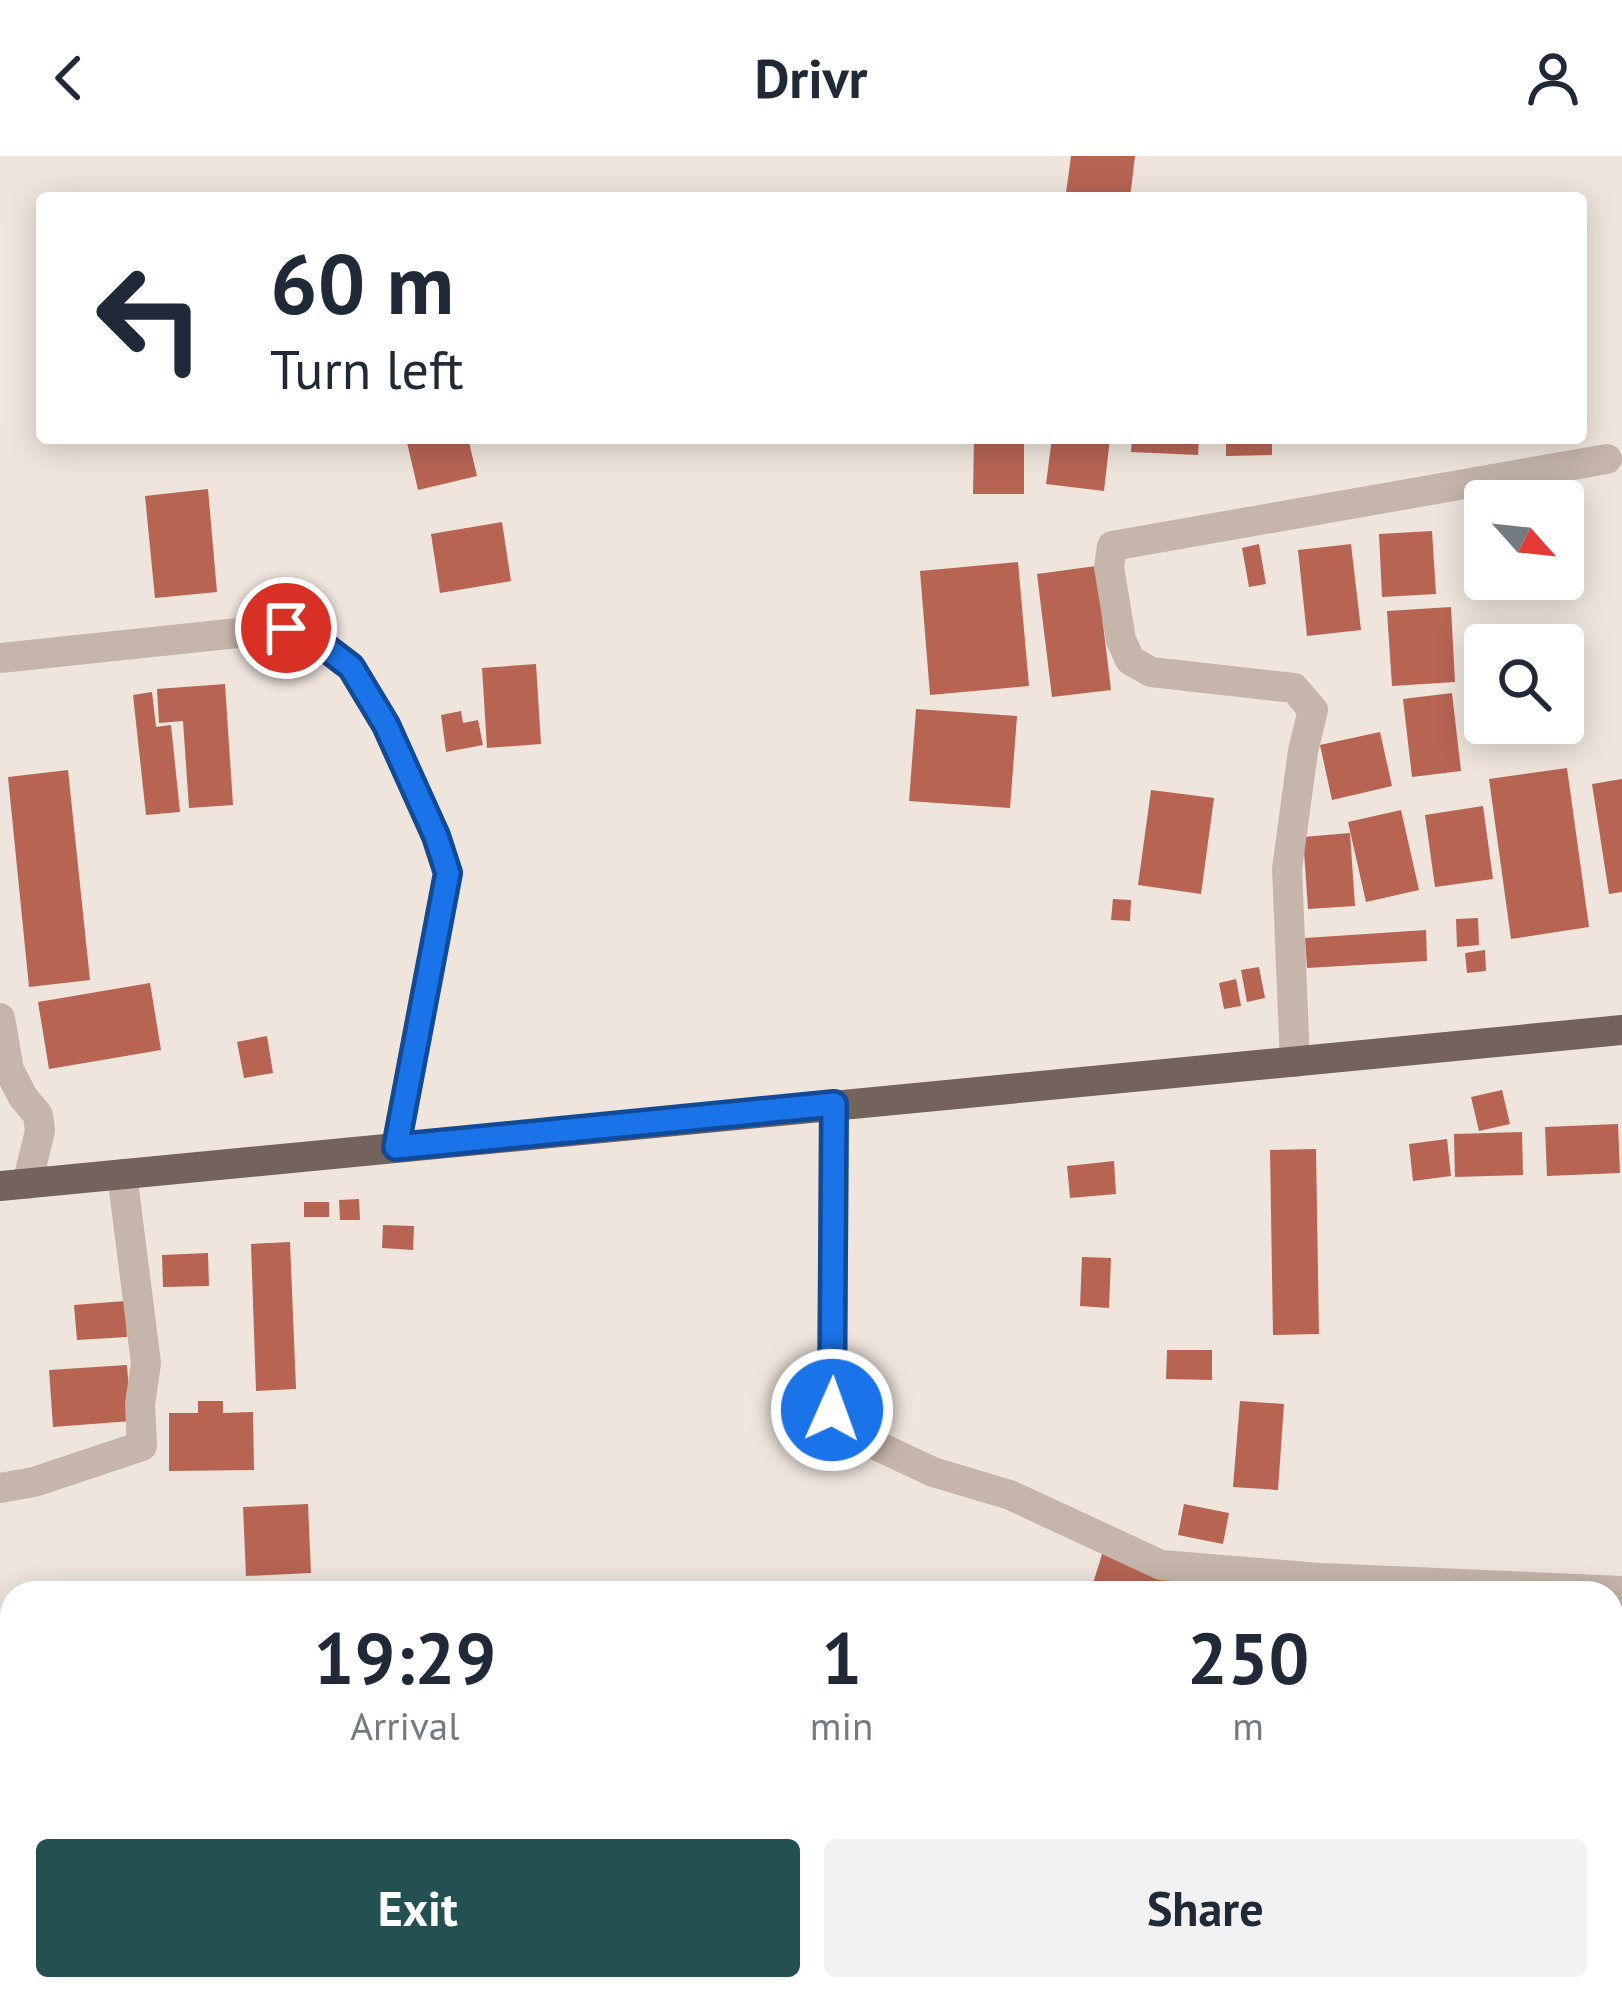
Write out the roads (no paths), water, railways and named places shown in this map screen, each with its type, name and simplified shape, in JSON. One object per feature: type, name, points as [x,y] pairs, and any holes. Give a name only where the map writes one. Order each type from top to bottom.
[{"type":"main road","points":[[13,1185],[1622,1030]]},
{"type":"street","points":[[1295,1062],[1287,869],[1312,710],[1294,688],[1151,672],[1130,660],[1121,640],[1109,567],[1112,546],[1607,459]]},
{"type":"street","points":[[0,658],[286,628],[317,641],[351,667],[386,725],[448,873],[396,1147]]},
{"type":"street","points":[[0,1018],[9,1070],[38,1115],[40,1131],[13,1185]]},
{"type":"street","points":[[834,1104],[832,1410],[850,1433],[933,1472],[1010,1496],[1161,1565],[1390,1581]]},
{"type":"street","points":[[0,1488],[34,1482],[142,1446],[140,1404],[146,1363],[122,1174]]}]
